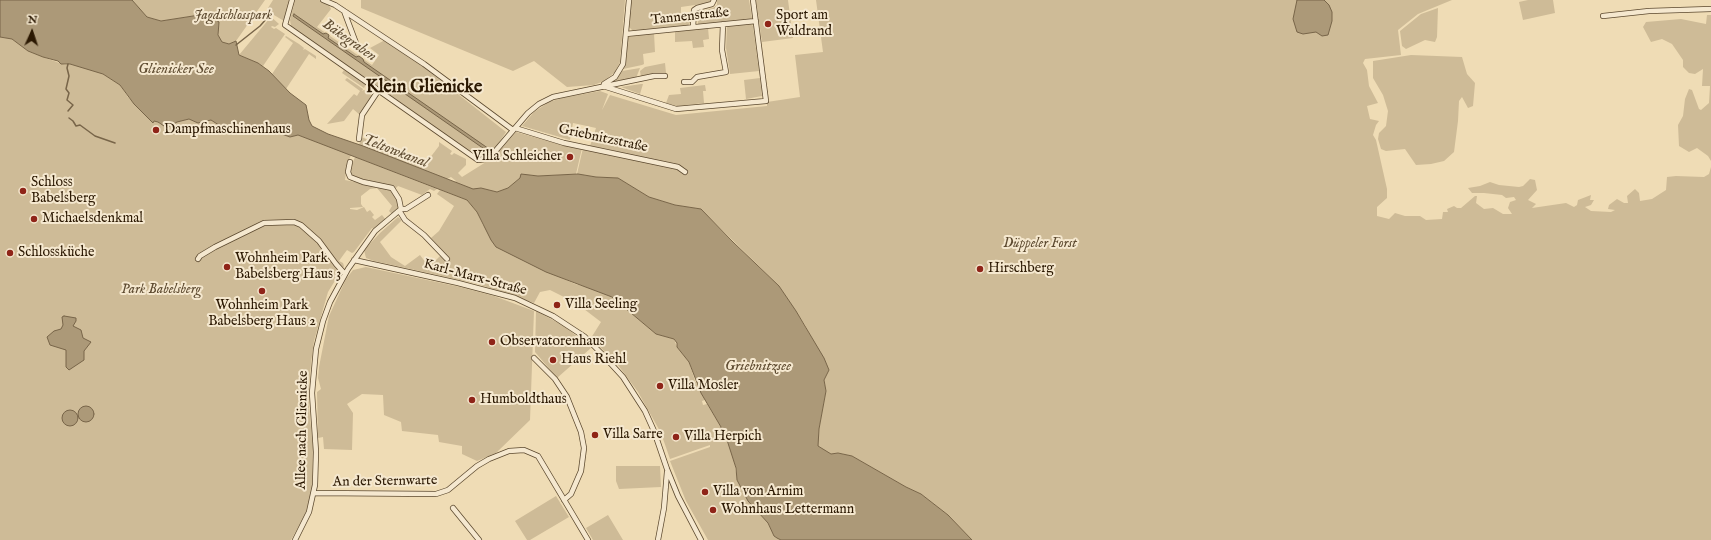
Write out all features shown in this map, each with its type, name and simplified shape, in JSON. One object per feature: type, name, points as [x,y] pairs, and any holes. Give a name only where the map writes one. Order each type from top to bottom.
[{"type":"street","points":[[292,0],[285,25],[478,160],[486,159],[492,155],[528,113],[546,100],[567,93],[601,86],[654,76],[664,76]]},
{"type":"street","points":[[323,0],[344,11],[454,85],[514,129]]},
{"type":"street","points":[[601,86],[615,77],[621,69],[624,60],[629,0]]},
{"type":"street","points":[[693,27],[694,10],[712,4],[714,0]]},
{"type":"street","points":[[601,86],[676,110],[766,101],[753,0]]},
{"type":"street","points":[[1603,16],[1649,11],[1711,9]]},
{"type":"street","points":[[344,11],[356,43]]},
{"type":"street","name":"Tannenstraße","points":[[626,34],[756,21]]},
{"type":"street","points":[[684,82],[692,82],[697,77],[726,72],[722,50],[723,24]]},
{"type":"street","points":[[359,139],[362,115],[378,91]]},
{"type":"street","name":"Griebnitzstraße","points":[[514,129],[564,143],[678,167],[685,172]]},
{"type":"street","points":[[350,162],[348,172],[350,177],[363,182],[392,188],[399,199],[405,220],[424,235],[447,259]]},
{"type":"street","name":"Allee nach Glienicke","points":[[295,540],[306,519],[314,494],[316,452],[312,393],[316,349],[323,321],[330,302],[345,274],[375,231],[401,210],[428,195]]},
{"type":"street","points":[[198,260],[200,256],[256,226],[264,223],[284,221],[301,224],[319,241],[345,274]]},
{"type":"street","name":"Karl-Marx-Straße","points":[[354,260],[505,295],[536,307],[585,337],[609,360],[636,394],[654,431],[684,509],[701,540]]},
{"type":"street","points":[[534,358],[555,379],[568,397],[581,432],[584,448],[581,471],[571,494],[564,500]]},
{"type":"street","name":"An der Sternwarte","points":[[314,494],[436,494],[448,490],[477,466],[493,457],[517,450],[524,450],[538,456],[588,540]]},
{"type":"street","points":[[658,540],[664,508],[667,468]]},
{"type":"street","points":[[453,508],[479,540]]},
{"type":"green space","name":"Jagdschlosspark","points":[[132,0],[265,0],[236,41],[229,44],[222,42],[219,38],[219,25],[208,19],[199,15],[161,21],[147,17]]},
{"type":"green space","points":[[273,0],[290,0],[284,21],[269,12],[268,8]]},
{"type":"green space","points":[[295,0],[319,0],[329,5],[331,9],[317,27],[372,65],[379,55],[370,48],[385,40],[416,61],[506,132],[494,150],[495,151],[485,157],[478,158],[295,30],[291,26],[290,20]]},
{"type":"green space","points":[[361,0],[625,0],[620,62],[615,72],[604,81],[594,85],[567,87],[534,61],[513,71],[361,8]]},
{"type":"green space","points":[[631,0],[711,0],[709,3],[681,7],[681,13],[679,13],[679,15],[690,14],[690,23],[687,26],[633,31],[629,27]]},
{"type":"green space","points":[[717,0],[749,0],[752,18],[750,20],[698,24],[697,12],[713,8],[717,5]]},
{"type":"green space","points":[[756,0],[788,0],[793,38],[762,42]]},
{"type":"green space","name":"Düppeler Forst","points":[[816,0],[1452,0],[1418,14],[1398,30],[1401,55],[1365,59],[1363,63],[1367,70],[1369,86],[1378,103],[1367,106],[1370,119],[1379,121],[1373,135],[1376,140],[1387,189],[1387,198],[1377,207],[1377,216],[1389,219],[1395,213],[1405,216],[1420,216],[1426,220],[1442,219],[1443,212],[1448,212],[1447,209],[1454,206],[1461,208],[1475,196],[1477,196],[1476,203],[1484,209],[1493,208],[1503,214],[1512,214],[1508,208],[1510,202],[1516,200],[1514,197],[1506,198],[1502,195],[1472,193],[1468,188],[1480,186],[1490,182],[1499,185],[1519,187],[1523,186],[1530,179],[1535,180],[1537,190],[1528,200],[1536,204],[1532,208],[1566,203],[1574,207],[1577,205],[1578,200],[1591,195],[1590,200],[1594,200],[1591,205],[1585,207],[1591,211],[1611,212],[1615,210],[1608,209],[1609,205],[1617,199],[1624,203],[1628,203],[1627,196],[1635,189],[1639,193],[1640,201],[1652,199],[1666,190],[1667,177],[1704,177],[1709,174],[1711,167],[1711,540],[972,540],[948,515],[921,494],[852,456],[839,453],[831,454],[824,451],[818,446],[817,440],[826,391],[824,380],[829,370],[805,325],[779,286],[701,209],[675,205],[649,197],[618,178],[577,174],[583,148],[678,169],[686,175],[685,168],[590,146],[596,128],[573,123],[570,140],[522,126],[534,112],[549,102],[600,91],[608,94],[602,110],[610,95],[676,115],[767,106],[767,102],[800,97],[795,55],[823,52]]},
{"type":"green space","points":[[1528,0],[1553,0],[1555,13],[1523,20],[1519,2]]},
{"type":"green space","points":[[1438,8],[1437,37],[1435,42],[1425,40],[1406,49],[1402,46],[1400,31],[1421,14]]},
{"type":"green space","points":[[1707,15],[1711,15],[1711,161],[1708,156],[1697,148],[1689,152],[1679,146],[1678,125],[1683,116],[1685,99],[1689,89],[1692,90],[1699,109],[1701,110],[1709,103],[1710,86],[1702,86],[1703,69],[1695,74],[1689,73],[1683,67],[1683,60],[1672,44],[1662,39],[1651,42],[1643,27],[1646,22],[1681,19],[1706,24]]},
{"type":"green space","points":[[270,16],[279,24],[275,27],[271,27],[274,29],[276,28],[285,34],[263,66],[239,55],[270,19]]},
{"type":"green space","points":[[751,24],[753,26],[759,71],[730,74],[726,48],[727,26]]},
{"type":"green space","points":[[708,28],[709,39],[703,40],[704,47],[693,48],[692,41],[675,42],[675,32]]},
{"type":"green space","points":[[654,33],[655,52],[643,54],[644,64],[623,69],[626,62],[628,37]]},
{"type":"green space","points":[[286,36],[304,48],[303,50],[305,49],[316,56],[316,59],[309,54],[286,89],[272,74],[293,43],[285,37]]},
{"type":"green space","name":"Park Babelsberg","points":[[0,37],[12,39],[28,51],[65,65],[70,64],[92,69],[103,74],[120,85],[128,97],[153,123],[154,121],[169,126],[189,119],[198,123],[211,120],[220,126],[246,127],[279,133],[290,137],[298,135],[351,155],[347,165],[345,180],[390,189],[394,193],[400,206],[393,215],[389,211],[392,206],[377,188],[370,189],[361,196],[361,204],[363,207],[350,208],[357,210],[364,207],[367,212],[370,210],[374,215],[372,217],[375,220],[382,215],[386,220],[375,230],[372,228],[354,252],[352,253],[347,250],[339,261],[343,263],[344,266],[328,292],[314,341],[308,397],[313,448],[312,489],[305,515],[291,540],[0,540]]},
{"type":"green space","points":[[1411,55],[1462,57],[1467,74],[1475,83],[1473,106],[1468,108],[1462,97],[1459,101],[1454,152],[1444,161],[1416,165],[1405,149],[1386,151],[1381,149],[1378,139],[1379,133],[1386,126],[1388,111],[1383,95],[1373,78],[1373,61]]},
{"type":"green space","points":[[665,63],[666,73],[641,77],[640,71],[645,67]]},
{"type":"green space","points":[[640,68],[636,78],[610,82],[617,78],[622,71]]},
{"type":"green space","points":[[344,70],[366,84],[364,88],[342,73]]},
{"type":"green space","points":[[347,78],[363,89],[362,91],[364,90],[373,96],[360,115],[353,109],[344,121],[327,124],[354,94],[357,96],[360,91],[345,80]]},
{"type":"green space","points":[[760,78],[762,96],[746,99],[744,80]]},
{"type":"green space","points":[[641,84],[643,84],[640,94],[621,87]]},
{"type":"green space","points":[[705,85],[706,91],[703,91],[704,103],[677,106],[666,103],[669,95],[681,94],[680,88]]},
{"type":"green space","points":[[516,132],[558,144],[582,148],[576,174],[533,175],[520,178],[508,188],[497,192],[481,188],[473,190],[455,182],[456,181],[451,177],[447,179],[359,146],[361,137],[426,163],[439,146],[439,142],[452,151],[450,154],[452,155],[454,153],[466,159],[466,165],[458,173],[462,177],[494,157]]},
{"type":"green space","points":[[355,157],[437,189],[434,191],[430,189],[422,195],[398,186],[395,189],[387,185],[354,177],[350,173],[350,169]]},
{"type":"green space","points":[[440,190],[467,200],[477,212],[483,225],[528,262],[575,284],[595,289],[612,297],[656,334],[674,339],[677,347],[689,362],[695,381],[705,400],[702,401],[703,405],[707,404],[721,427],[721,434],[727,440],[734,458],[737,480],[748,501],[768,523],[774,536],[781,540],[708,540],[686,501],[670,461],[710,447],[710,445],[670,459],[661,433],[638,392],[618,365],[591,338],[601,322],[580,305],[550,290],[540,292],[534,303],[478,284],[366,258],[364,250],[398,217],[402,220],[380,242],[391,257],[405,266],[420,255],[429,267],[444,252],[431,238],[439,231],[454,206],[437,194]]},
{"type":"green space","points":[[366,267],[460,287],[494,296],[534,311],[530,420],[496,453],[477,461],[462,454],[462,446],[439,442],[438,435],[402,431],[401,422],[384,415],[383,395],[362,394],[347,404],[353,413],[352,450],[324,449],[323,437],[318,438],[317,392],[321,389],[318,378],[319,367],[329,316],[346,279],[353,270]]},
{"type":"green space","points":[[536,311],[564,326],[591,348],[557,378],[535,352]]},
{"type":"green space","points":[[616,466],[660,466],[661,487],[619,489],[616,481]]},
{"type":"green space","points":[[556,496],[569,517],[530,540],[527,540],[515,521]]},
{"type":"green space","points":[[608,515],[623,540],[593,540],[586,528]]},
{"type":"water","name":"Griebnitzsee","points":[[0,0],[132,0],[147,17],[161,21],[199,15],[208,19],[210,16],[219,22],[218,35],[222,42],[229,44],[236,41],[239,55],[258,63],[269,71],[290,93],[306,105],[309,120],[312,126],[328,134],[473,189],[481,188],[497,192],[508,188],[520,178],[521,174],[538,176],[578,174],[618,178],[649,197],[675,205],[701,209],[779,286],[824,358],[829,370],[824,380],[826,391],[819,429],[818,446],[831,454],[838,453],[852,456],[921,494],[948,515],[972,540],[781,540],[777,538],[774,536],[768,523],[748,501],[737,480],[736,468],[727,440],[721,434],[721,427],[701,393],[689,362],[677,347],[677,343],[674,339],[656,334],[612,297],[546,272],[496,247],[477,212],[467,200],[298,135],[290,137],[279,133],[246,127],[228,131],[211,120],[198,123],[189,119],[177,122],[167,128],[158,122],[154,121],[153,123],[134,104],[120,85],[103,74],[70,64],[61,64],[58,61],[28,51],[12,39],[0,37]]},
{"type":"water","points":[[1297,0],[1324,0],[1329,5],[1332,12],[1332,21],[1328,35],[1322,36],[1316,32],[1303,34],[1297,32],[1293,19]]},
{"type":"water","name":"Bäkegraben","points":[[294,14],[323,34],[326,33],[329,35],[328,38],[356,57],[359,56],[364,62],[492,151],[490,153],[293,16]]},
{"type":"water","points":[[62,317],[76,318],[73,326],[81,330],[83,338],[91,342],[84,351],[84,360],[69,370],[66,367],[66,350],[50,345],[47,337],[54,331],[61,329],[63,325]]},
{"type":"water","points":[[86,406],[93,411],[94,414],[89,421],[86,422],[79,417],[78,414],[83,407]]},
{"type":"water","points":[[70,410],[77,415],[78,418],[73,425],[70,426],[63,421],[62,418],[67,411]]},
{"type":"waterway","name":"Bäkegraben","points":[[236,45],[260,26],[268,17]]},
{"type":"waterway","points":[[68,64],[67,68],[69,76],[66,89],[69,93],[67,100],[73,105],[68,111]]},
{"type":"waterway","points":[[69,118],[76,126],[80,125],[95,136],[115,143]]},
{"type":"place","name":"Sport am Waldrand","points":[[768,24]]},
{"type":"place","name":"Dampfmaschinenhaus","points":[[156,130]]},
{"type":"place","name":"Villa Schleicher","points":[[570,157]]},
{"type":"place","name":"Schloss Babelsberg","points":[[23,191]]},
{"type":"place","name":"Michaelsdenkmal","points":[[34,219]]},
{"type":"place","name":"Schlossküche","points":[[10,253]]},
{"type":"place","name":"Wohnheim Park Babelsberg Haus 3","points":[[227,267]]},
{"type":"place","name":"Hirschberg","points":[[980,269]]},
{"type":"place","name":"Wohnheim Park Babelsberg Haus 2","points":[[262,291]]},
{"type":"place","name":"Villa Seeling","points":[[557,305]]},
{"type":"place","name":"Observatorenhaus","points":[[492,342]]},
{"type":"place","name":"Haus Riehl","points":[[553,360]]},
{"type":"place","name":"Villa Mosler","points":[[660,386]]},
{"type":"place","name":"Humboldthaus","points":[[472,400]]},
{"type":"place","name":"Villa Sarre","points":[[595,435]]},
{"type":"place","name":"Villa Herpich","points":[[676,437]]},
{"type":"place","name":"Villa von Arnim","points":[[705,492]]},
{"type":"place","name":"Wohnhaus Lettermann","points":[[713,510]]},
{"type":"district","name":"Klein Glienicke","points":[[424,88]]},
{"type":"water label","name":"Glienicker See","points":[[176,70]]},
{"type":"water label","name":"Teltowkanal","points":[[395,152]]}]
